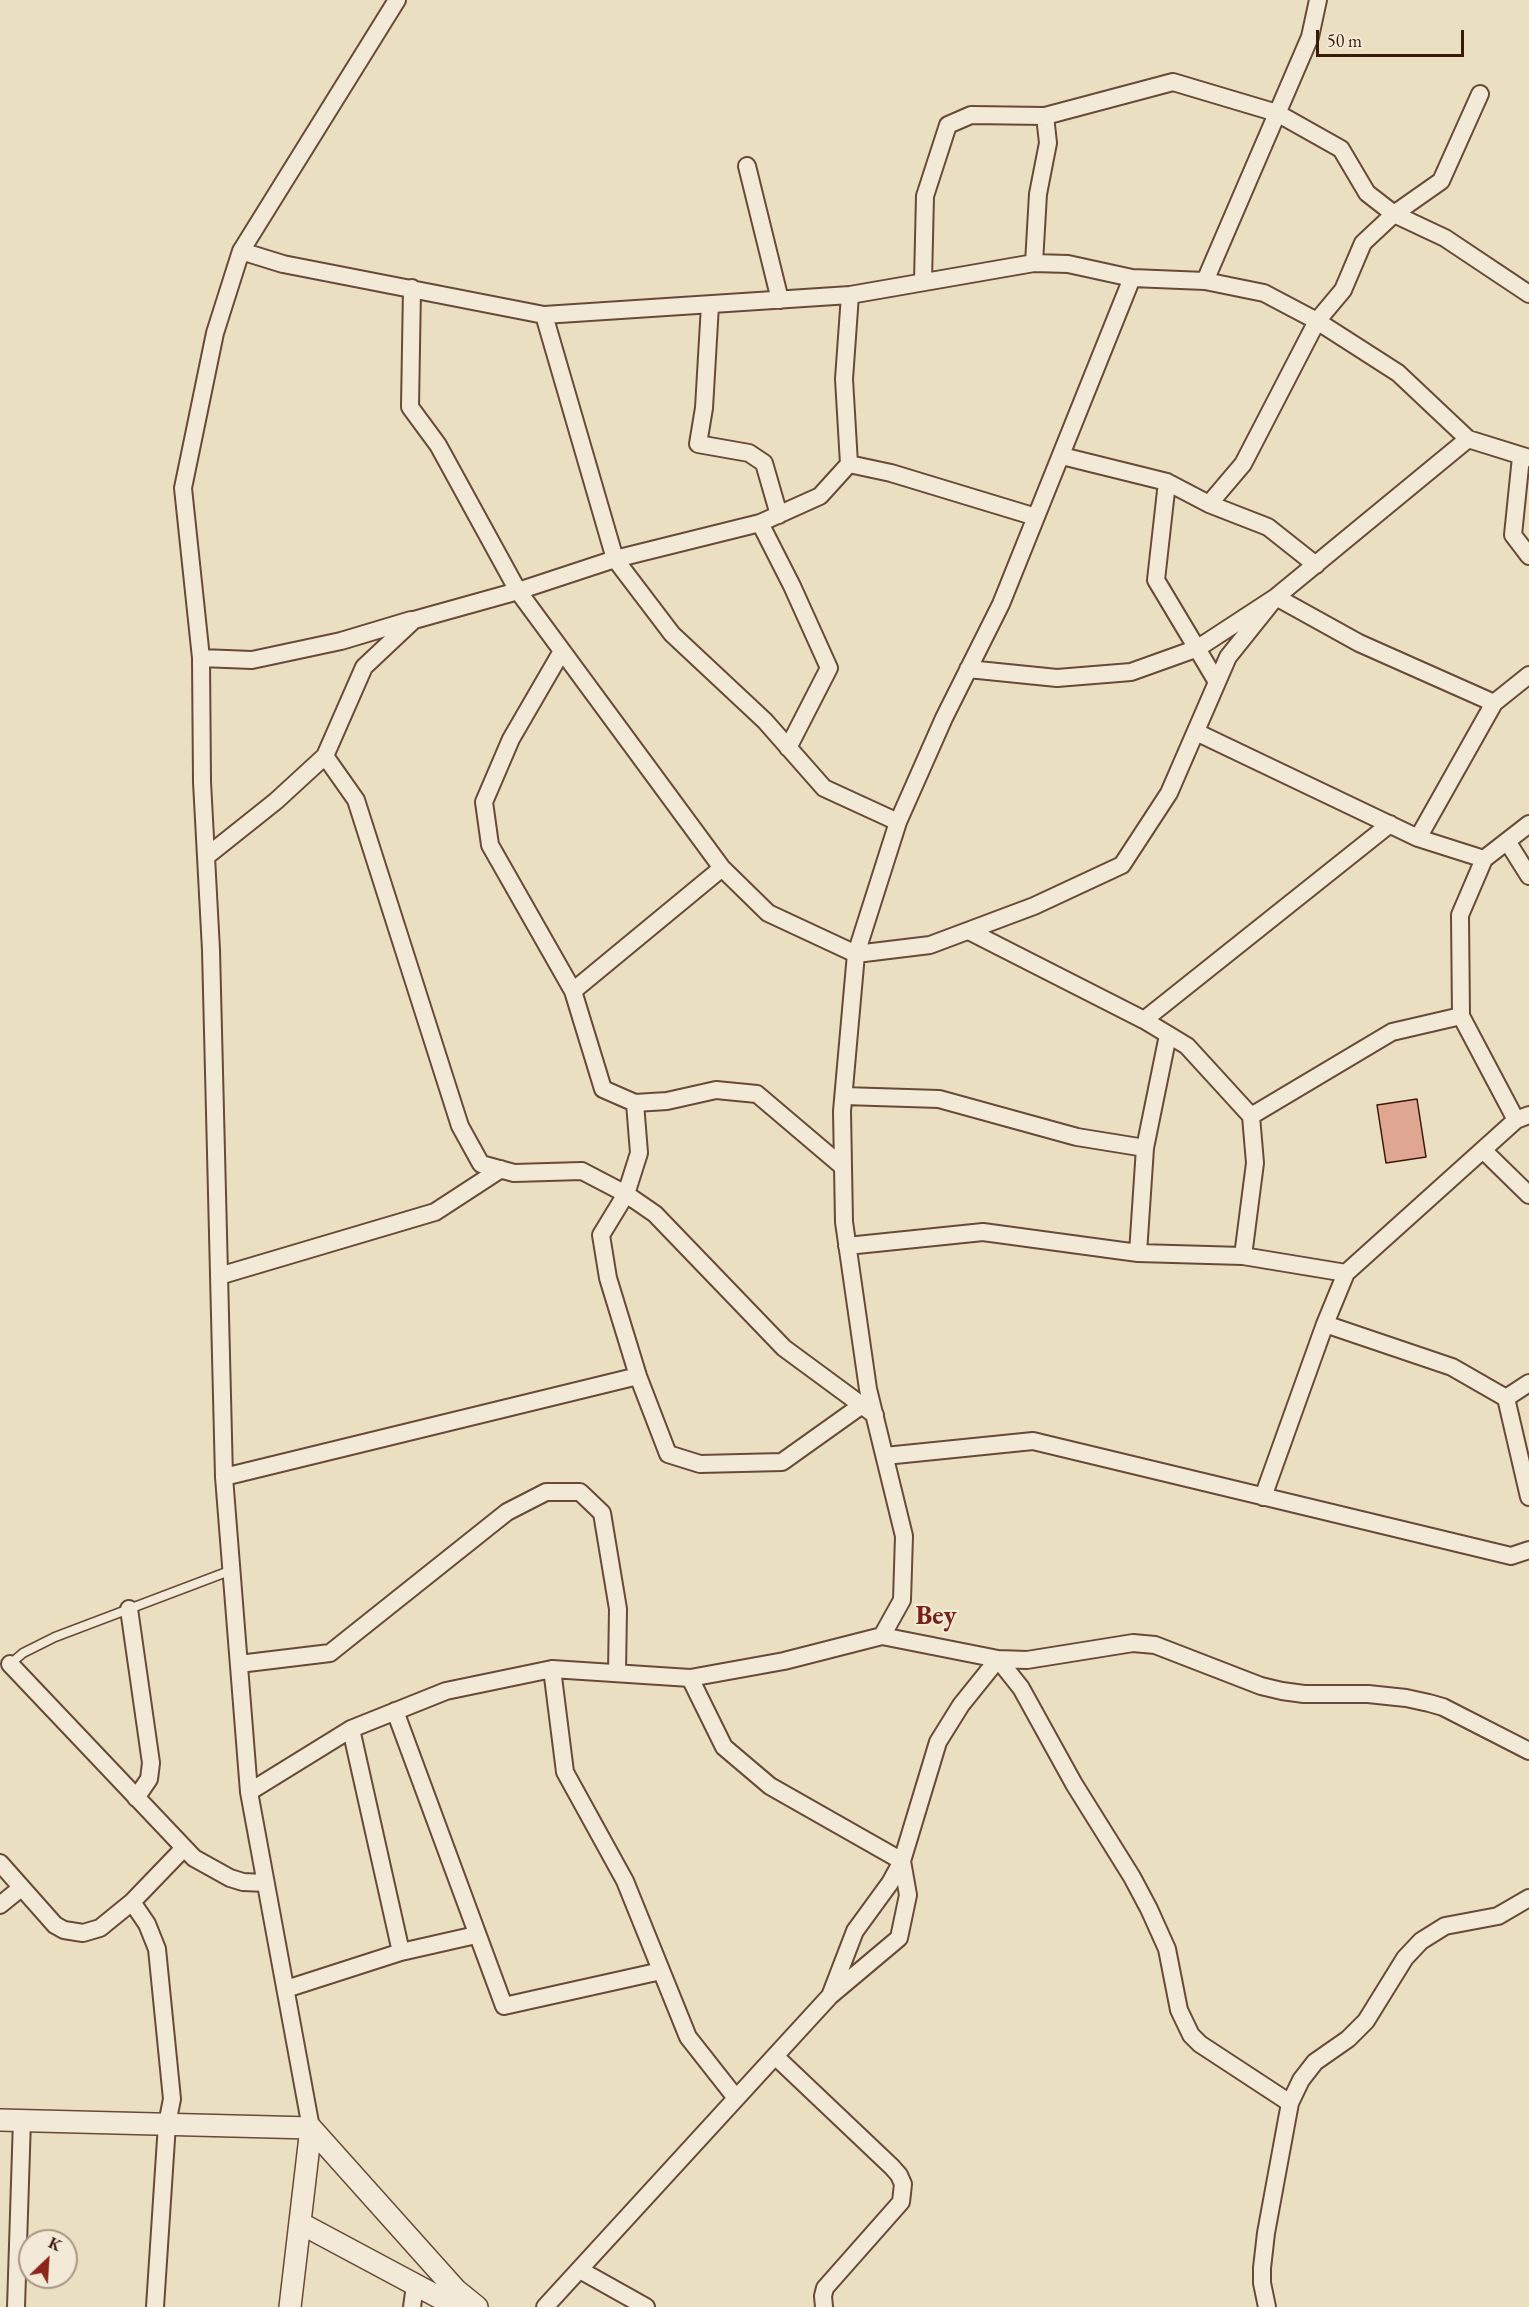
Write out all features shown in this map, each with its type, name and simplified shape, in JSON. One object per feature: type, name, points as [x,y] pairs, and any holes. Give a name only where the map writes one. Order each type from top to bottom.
[{"type":"street","points":[[290,2307],[311,2128],[249,1792],[224,1477],[207,856],[202,782],[201,657],[183,488],[215,333],[242,251],[397,0]]},
{"type":"street","points":[[1205,281],[1310,37],[1318,0]]},
{"type":"street","points":[[923,281],[925,196],[948,125],[971,115],[1045,116],[1173,82],[1277,113],[1341,148],[1367,192],[1394,214],[1445,238],[1529,294]]},
{"type":"street","points":[[1209,504],[1243,464],[1317,321],[1343,290],[1363,243],[1394,214],[1441,181],[1480,94]]},
{"type":"street","points":[[1034,263],[1038,194],[1047,143],[1045,116]]},
{"type":"street","points":[[747,166],[780,300]]},
{"type":"street","points":[[242,251],[283,264],[544,315],[850,295],[1034,263],[1068,264],[1132,278],[1205,281],[1264,293],[1317,321],[1398,373],[1468,439],[1525,457],[1513,536],[1529,556]]},
{"type":"street","points":[[882,1636],[902,1600],[904,1536],[885,1456],[868,1410],[868,1389],[844,1222],[842,1111],[856,954],[898,822],[944,718],[1001,604],[1132,278]]},
{"type":"street","points":[[412,288],[410,407],[438,445],[518,591],[722,868],[768,913],[856,954],[930,945],[1034,906],[1122,865],[1169,793],[1228,657],[1276,597]]},
{"type":"street","points":[[201,657],[252,660],[341,641],[518,591],[615,559],[760,523],[820,496],[849,464],[844,379],[850,295]]},
{"type":"street","points":[[710,305],[704,408],[698,444],[749,453],[764,463],[779,515]]},
{"type":"street","points":[[544,315],[615,559],[672,634],[765,721],[824,788],[898,822]]},
{"type":"street","points":[[968,669],[1057,678],[1131,672],[1198,648],[1276,597],[1468,439]]},
{"type":"street","points":[[1062,456],[1167,482],[1209,504],[1268,527],[1316,565]]},
{"type":"street","points":[[849,464],[891,473],[1036,517]]},
{"type":"street","points":[[1167,482],[1156,580],[1217,682]]},
{"type":"street","points":[[760,523],[792,586],[829,668],[788,747]]},
{"type":"street","points":[[1276,597],[1359,643],[1494,703]]},
{"type":"street","points":[[207,856],[276,801],[325,756],[364,667],[414,620]]},
{"type":"street","points":[[562,651],[511,739],[484,802],[490,845],[573,991],[603,1089],[634,1103],[667,1101],[716,1090],[757,1094],[843,1167]]},
{"type":"street","points":[[1418,837],[1494,703],[1529,675]]},
{"type":"street","points":[[1196,732],[1418,837],[1484,859]]},
{"type":"street","points":[[325,756],[356,800],[460,1126],[481,1164],[514,1173],[582,1170],[626,1194],[655,1214],[784,1348],[868,1410]]},
{"type":"street","points":[[1144,1020],[1390,824]]},
{"type":"street","points":[[1263,1497],[1325,1324],[1346,1273],[1523,1117],[1461,1016],[1460,915],[1484,859],[1529,824]]},
{"type":"street","points":[[1507,841],[1529,876]]},
{"type":"street","points":[[573,991],[722,868]]},
{"type":"street","points":[[969,931],[1144,1020],[1187,1046],[1251,1116],[1255,1163],[1243,1256]]},
{"type":"street","points":[[1251,1116],[1392,1032],[1461,1016]]},
{"type":"street","points":[[1138,1253],[1145,1148],[1168,1035]]},
{"type":"street","points":[[844,1096],[939,1099],[1077,1137],[1145,1148]]},
{"type":"street","points":[[634,1103],[639,1153],[626,1194],[601,1235],[608,1278],[638,1376],[668,1454],[700,1464],[782,1462],[868,1410]]},
{"type":"street","points":[[1483,1150],[1529,1195]]},
{"type":"street","points":[[219,1276],[435,1212],[501,1169]]},
{"type":"street","points":[[847,1246],[983,1232],[1138,1253],[1243,1256],[1346,1273]]},
{"type":"street","points":[[1325,1324],[1452,1367],[1506,1398],[1529,1497]]},
{"type":"street","points":[[224,1477],[638,1376]]},
{"type":"street","points":[[1506,1398],[1529,1383]]},
{"type":"street","points":[[885,1456],[1033,1441],[1511,1557],[1529,1564]]},
{"type":"street","points":[[239,1664],[330,1653],[507,1512],[546,1492],[580,1492],[602,1513],[618,1609],[617,1673]]},
{"type":"street","points":[[1511,1557],[1529,1550]]},
{"type":"street","points":[[129,1609],[151,1763],[149,1779],[136,1798]]},
{"type":"street","points":[[249,1792],[351,1729],[446,1690],[552,1669],[690,1678],[784,1661],[882,1636],[998,1659],[1036,1659],[1133,1643],[1155,1645],[1261,1686],[1282,1691],[1304,1694],[1390,1695],[1429,1703],[1443,1707],[1529,1751]]},
{"type":"street","points":[[830,1996],[855,1931],[890,1883],[902,1861],[938,1742],[961,1705],[998,1659]]},
{"type":"street","points":[[998,1659],[1021,1688],[1074,1784],[1132,1877],[1149,1909],[1167,1949],[1179,2010],[1191,2035],[1200,2044],[1290,2103]]},
{"type":"street","points":[[10,1664],[184,1848],[205,1866],[243,1882],[266,1883]]},
{"type":"street","points":[[552,1669],[565,1772],[625,1881],[688,2037],[736,2098]]},
{"type":"street","points":[[690,1678],[724,1747],[770,1786],[902,1861]]},
{"type":"street","points":[[395,1711],[504,2007],[661,1971]]},
{"type":"street","points":[[351,1729],[400,1952]]},
{"type":"street","points":[[0,1863],[55,1925],[74,1933],[83,1933],[100,1928],[132,1902],[184,1848]]},
{"type":"street","points":[[545,2307],[830,1996],[899,1938],[908,1895],[902,1861]]},
{"type":"street","points":[[0,1905],[21,1888]]},
{"type":"street","points":[[1267,2307],[1262,2283],[1262,2268],[1290,2103],[1301,2080],[1315,2062],[1347,2039],[1366,2021],[1405,1958],[1421,1941],[1445,1926],[1498,1916],[1529,1898]]},
{"type":"street","points":[[132,1902],[147,1924],[157,1949],[172,2098],[167,2124],[155,2307]]},
{"type":"street","points":[[286,1989],[400,1952],[476,1935]]},
{"type":"street","points":[[775,2056],[892,2167],[903,2184],[901,2202],[825,2288],[824,2307]]},
{"type":"street","points":[[0,2120],[311,2128],[456,2290],[477,2307]]},
{"type":"street","points":[[16,2307],[22,2120]]},
{"type":"street","points":[[300,2223],[457,2307]]},
{"type":"street","points":[[580,2270],[646,2307]]},
{"type":"street","points":[[412,2307],[415,2284]]},
{"type":"lane","points":[[10,1664],[22,1653],[44,1642],[232,1570]]},
{"type":"building","points":[[1417,1099],[1426,1157],[1386,1163],[1377,1105]]},
{"type":"district","name":"Bey","points":[[936,1617]]}]
